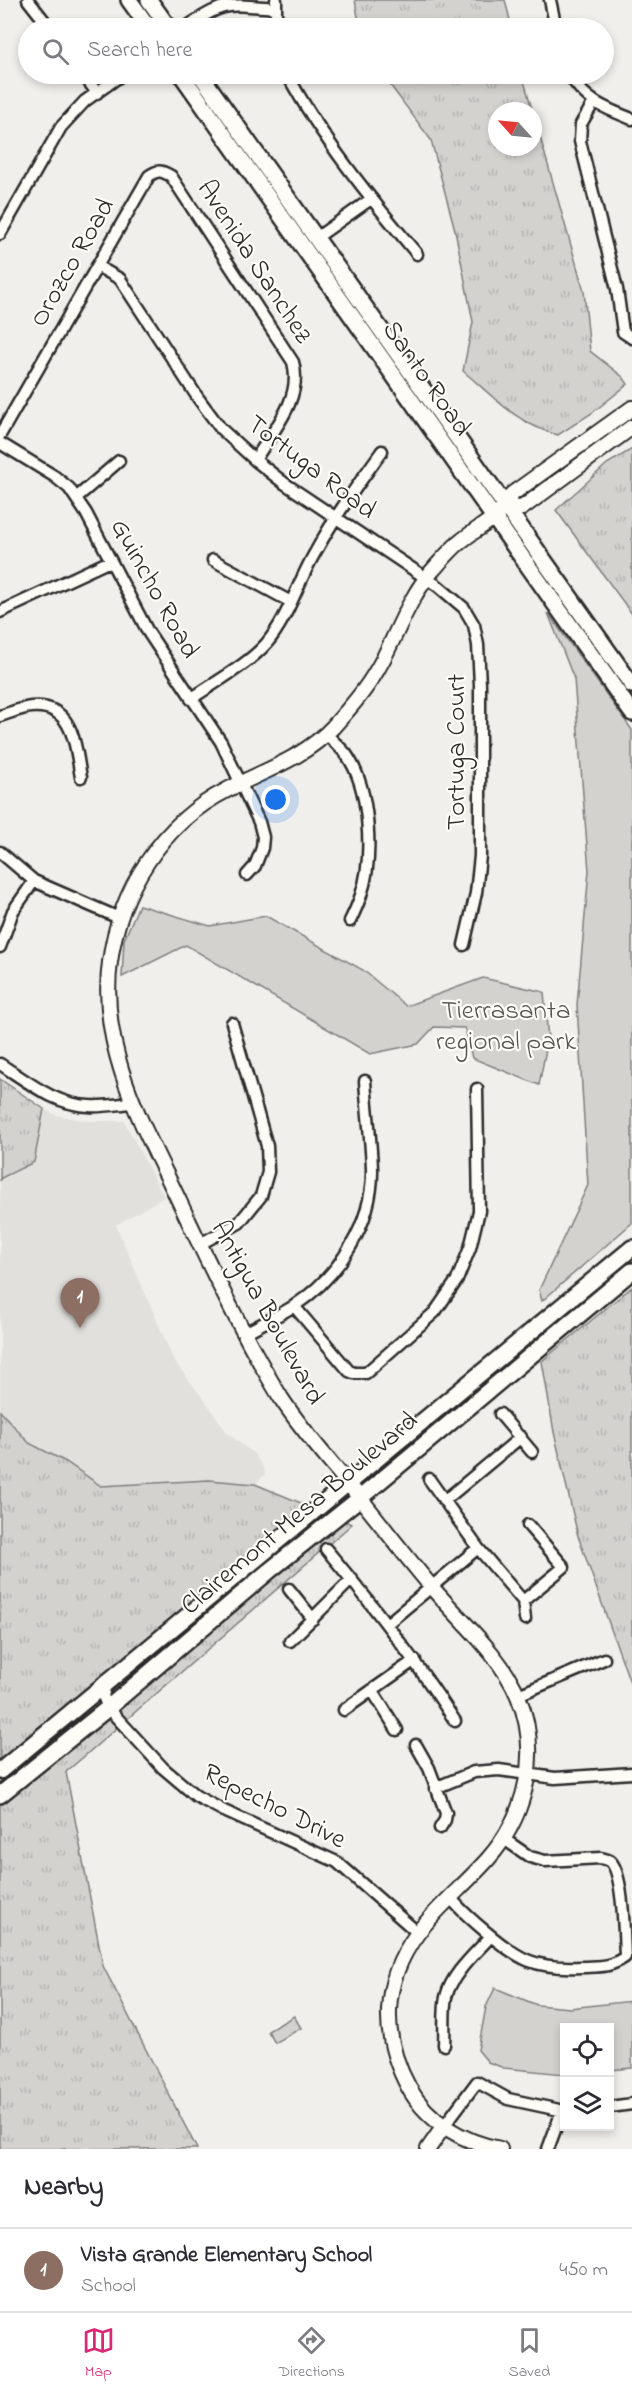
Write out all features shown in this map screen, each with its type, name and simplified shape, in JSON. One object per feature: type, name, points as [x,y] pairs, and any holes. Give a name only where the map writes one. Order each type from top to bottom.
[{"type":"main road","points":[[129,0],[142,18]]},
{"type":"main road","points":[[149,0],[162,18]]},
{"type":"main road","name":"Santo Road","points":[[188,84],[632,713]]},
{"type":"main road","name":"Santo Road","points":[[207,84],[632,685]]},
{"type":"main road","name":"Clairemont Mesa Boulevard","points":[[0,1771],[632,1248]]},
{"type":"main road","name":"Clairemont Mesa Boulevard","points":[[0,1795],[108,1708],[269,1571],[632,1271]]},
{"type":"street","points":[[28,0],[42,18]]},
{"type":"street","points":[[550,0],[554,18]]},
{"type":"street","points":[[200,18],[223,6],[275,4]]},
{"type":"street","points":[[90,84],[96,93]]},
{"type":"street","points":[[0,234],[61,128],[85,101],[109,84]]},
{"type":"street","points":[[292,84],[371,199],[417,254]]},
{"type":"street","points":[[575,84],[601,108],[632,119]]},
{"type":"street","points":[[594,102],[582,124],[580,141],[617,290],[623,332],[632,338]]},
{"type":"street","name":"Avenida Sanchez","points":[[149,176],[155,171],[162,171],[171,176],[293,362],[296,371],[295,391],[292,399],[255,460]]},
{"type":"street","name":"Orozco Road","points":[[0,435],[149,176]]},
{"type":"street","points":[[316,238],[371,199]]},
{"type":"street","name":"Tortuga Road","points":[[97,266],[120,279],[221,429],[284,483],[427,577]]},
{"type":"street","name":"Antigua Boulevard","points":[[500,2149],[485,2146],[450,2131],[416,2101],[397,2066],[388,2032],[389,1998],[399,1965],[418,1933],[504,1839],[520,1809],[528,1774],[528,1734],[518,1695],[497,1662],[431,1586],[282,1400],[200,1244],[132,1103],[117,1062],[113,1038],[109,989],[110,963],[119,918],[128,895],[150,857],[182,821],[239,784],[281,765],[326,734],[360,697],[378,670],[416,594],[427,577],[456,544],[507,507],[512,494],[632,408]]},
{"type":"street","name":"Antigua Boulevard","points":[[507,507],[522,508],[632,428]]},
{"type":"street","name":"Guincho Road","points":[[0,443],[54,476],[69,488],[148,632],[221,742],[259,822],[263,837],[259,857],[247,875]]},
{"type":"street","points":[[191,699],[259,652],[282,620],[315,552],[336,517],[382,450]]},
{"type":"street","points":[[76,498],[119,461]]},
{"type":"street","points":[[213,560],[291,602]]},
{"type":"street","points":[[0,612],[110,561]]},
{"type":"street","name":"Tortuga Court","points":[[427,577],[464,608],[474,625],[478,645],[480,856],[476,893],[464,945]]},
{"type":"street","points":[[0,716],[31,707],[50,708],[63,716],[72,733],[81,777]]},
{"type":"street","points":[[326,734],[346,755],[358,778],[368,812],[366,873],[362,895],[350,921]]},
{"type":"street","points":[[0,852],[34,881],[119,918]]},
{"type":"street","points":[[0,947],[13,911],[34,881]]},
{"type":"street","points":[[200,1244],[239,1223],[261,1196],[268,1173],[267,1146],[232,1023]]},
{"type":"street","points":[[0,1064],[43,1092],[74,1105],[132,1103]]},
{"type":"street","points":[[245,1333],[294,1306],[332,1274],[354,1243],[369,1203],[372,1170],[365,1081]]},
{"type":"street","points":[[294,1306],[349,1371],[354,1373],[366,1373],[435,1312],[457,1280],[470,1248],[479,1211],[477,1089]]},
{"type":"street","points":[[500,1414],[532,1452]]},
{"type":"street","points":[[444,1501],[521,1437]]},
{"type":"street","points":[[429,1479],[478,1548],[522,1601],[525,1619]]},
{"type":"street","points":[[522,1601],[564,1567],[528,1525]]},
{"type":"street","points":[[388,1623],[478,1548]]},
{"type":"street","points":[[326,1549],[416,1660],[455,1721]]},
{"type":"street","points":[[290,1641],[351,1580]]},
{"type":"street","points":[[289,1589],[313,1619]]},
{"type":"street","points":[[518,1695],[604,1659]]},
{"type":"street","points":[[344,1710],[416,1660]]},
{"type":"street","points":[[106,1684],[103,1696],[108,1708]]},
{"type":"street","points":[[372,1690],[397,1730]]},
{"type":"street","name":"Repecho Drive","points":[[108,1708],[163,1768],[196,1796],[337,1862],[418,1933]]},
{"type":"street","points":[[416,1745],[429,1768],[446,1813],[440,1828]]},
{"type":"street","points":[[435,1788],[474,1772],[499,1770],[555,1778],[632,1773]]},
{"type":"street","points":[[451,1898],[461,1911],[506,1950],[530,1962],[561,1968],[612,1966],[625,1957],[622,1897],[612,1864],[608,1860],[601,1858],[545,1861],[530,1857],[504,1839]]},
{"type":"street","points":[[444,2045],[446,1998],[449,1988],[459,1972],[491,1936]]},
{"type":"street","points":[[428,2149],[477,2082],[508,2099],[560,2110]]},
{"type":"street","points":[[614,2106],[632,2103]]},
{"type":"street","points":[[548,2149],[560,2119]]},
{"type":"shaded area","points":[[44,1109],[56,1115],[88,1121],[124,1121],[164,1197],[116,1225],[174,1361],[228,1434],[253,1453],[263,1467],[265,1474],[255,1484],[209,1480],[101,1486],[66,1462],[29,1443],[0,1411],[0,1181],[1,1178],[34,1162]]},
{"type":"green space","points":[[355,0],[505,0],[510,18],[358,18]]},
{"type":"green space","points":[[389,84],[525,84],[530,102],[488,102],[488,156],[542,156],[542,144],[584,291],[590,351],[623,377],[628,384],[592,413],[558,435],[544,430],[518,417],[463,371],[473,322],[455,230],[431,140]]},
{"type":"green space","points":[[632,449],[632,614],[556,510],[607,464]]},
{"type":"green space","name":"Tierrasanta regional park","points":[[548,613],[632,730],[632,1223],[542,1301],[539,1290],[588,1185],[577,1005],[589,871],[574,679]]},
{"type":"green space","name":"Tierrasanta regional park","points":[[139,905],[210,926],[266,916],[363,970],[406,1006],[483,978],[544,992],[548,1039],[539,1085],[472,1058],[465,1028],[434,1027],[418,1044],[370,1054],[186,945],[122,977],[124,940]]},
{"type":"green space","points":[[0,1079],[44,1109],[34,1162],[1,1178],[0,1181]]},
{"type":"green space","points":[[632,1287],[632,1688],[578,1536],[554,1432],[542,1361]]},
{"type":"green space","points":[[0,1411],[29,1443],[66,1462],[101,1486],[209,1480],[255,1484],[352,1524],[66,1772],[103,1966],[197,2149],[0,2149]]},
{"type":"green space","points":[[495,1988],[537,2005],[570,2008],[632,2001],[632,2068],[614,2070],[614,2023],[560,2023],[560,2074],[504,2068],[488,2062],[478,2050],[486,2007]]},
{"type":"green space","points":[[294,2016],[301,2028],[275,2043],[268,2031]]},
{"type":"place","name":"Vista Grande Elementary School","points":[[80,1328]]}]
